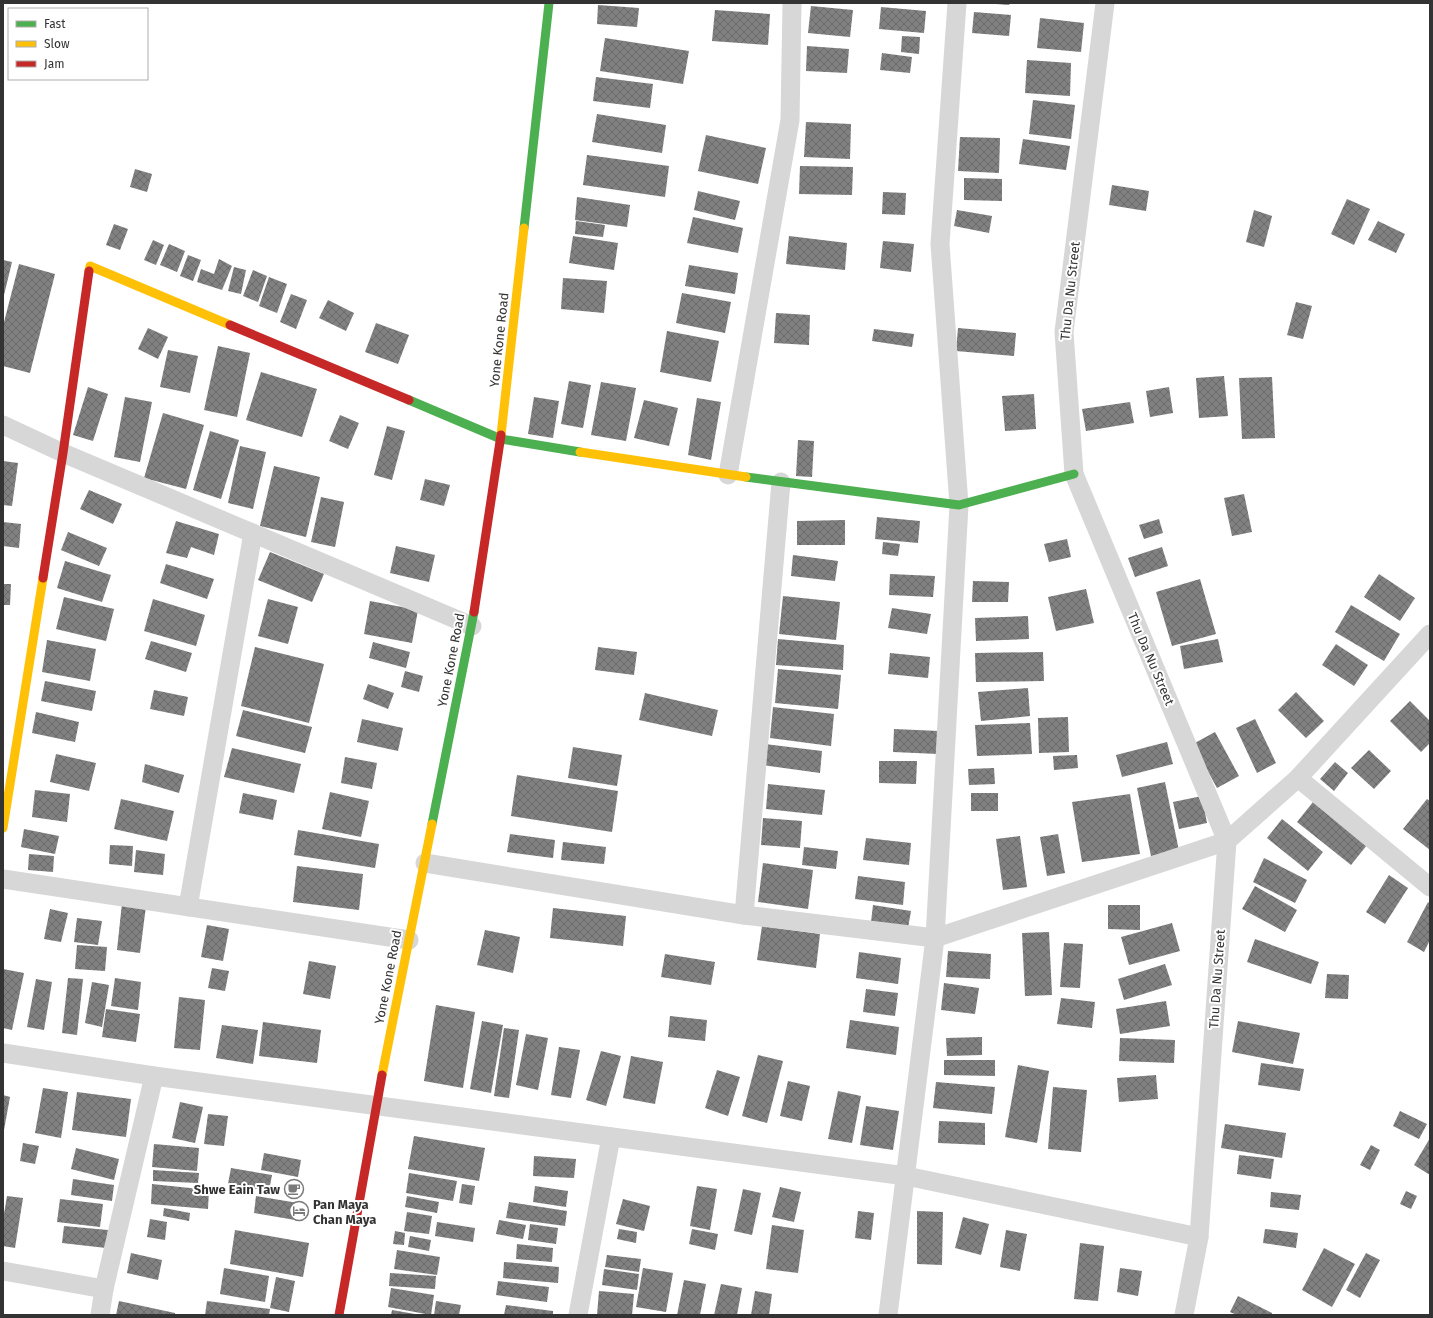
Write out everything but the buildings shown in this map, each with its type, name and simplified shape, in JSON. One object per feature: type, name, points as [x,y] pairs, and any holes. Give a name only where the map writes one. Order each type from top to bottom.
[{"type":"street","name":"Yone Kone Road","points":[[339,1315],[376,1106],[472,626],[501,439],[549,3]]},
{"type":"street","points":[[728,475],[790,120],[792,3]]},
{"type":"street","points":[[888,1315],[935,938],[959,505],[940,244],[957,3]]},
{"type":"street","name":"Thu Da Nu Street","points":[[1105,3],[1064,332],[1074,474],[1227,841],[1199,1238],[1184,1315]]},
{"type":"street","points":[[3,828],[63,453],[90,266],[501,439],[728,475],[959,505],[1074,474]]},
{"type":"street","points":[[3,425],[63,453],[472,626]]},
{"type":"street","points":[[744,915],[781,482]]},
{"type":"street","points":[[188,907],[253,533]]},
{"type":"street","points":[[425,863],[744,915],[935,938],[1227,841],[1298,778],[1430,634]]},
{"type":"street","points":[[1298,778],[1430,887]]},
{"type":"street","points":[[3,879],[409,940]]},
{"type":"street","points":[[3,1053],[154,1076],[906,1176],[1199,1238]]},
{"type":"street","points":[[100,1315],[104,1289],[154,1076]]},
{"type":"street","points":[[578,1315],[611,1137]]},
{"type":"street","points":[[3,1271],[104,1289]]},
{"type":"traffic: fast","points":[[524,228],[549,3]]},
{"type":"traffic: fast","points":[[409,400],[501,439],[580,452]]},
{"type":"traffic: fast","points":[[746,477],[959,505],[1074,474]]},
{"type":"traffic: fast","points":[[432,824],[474,612]]},
{"type":"traffic: slow","points":[[501,435],[524,228]]},
{"type":"traffic: slow","points":[[89,271],[90,266],[230,325]]},
{"type":"traffic: slow","points":[[580,452],[746,477]]},
{"type":"traffic: slow","points":[[3,828],[43,578]]},
{"type":"traffic: slow","points":[[382,1075],[432,824]]},
{"type":"traffic: jam","points":[[43,578],[63,453],[89,271]]},
{"type":"traffic: jam","points":[[230,325],[409,400]]},
{"type":"traffic: jam","points":[[474,612],[501,435]]},
{"type":"traffic: jam","points":[[339,1315],[382,1075]]},
{"type":"place","name":"Shwe Eain Taw","points":[[294,1189]]},
{"type":"place","name":"Pan Maya Chan Maya","points":[[299,1211]]}]
